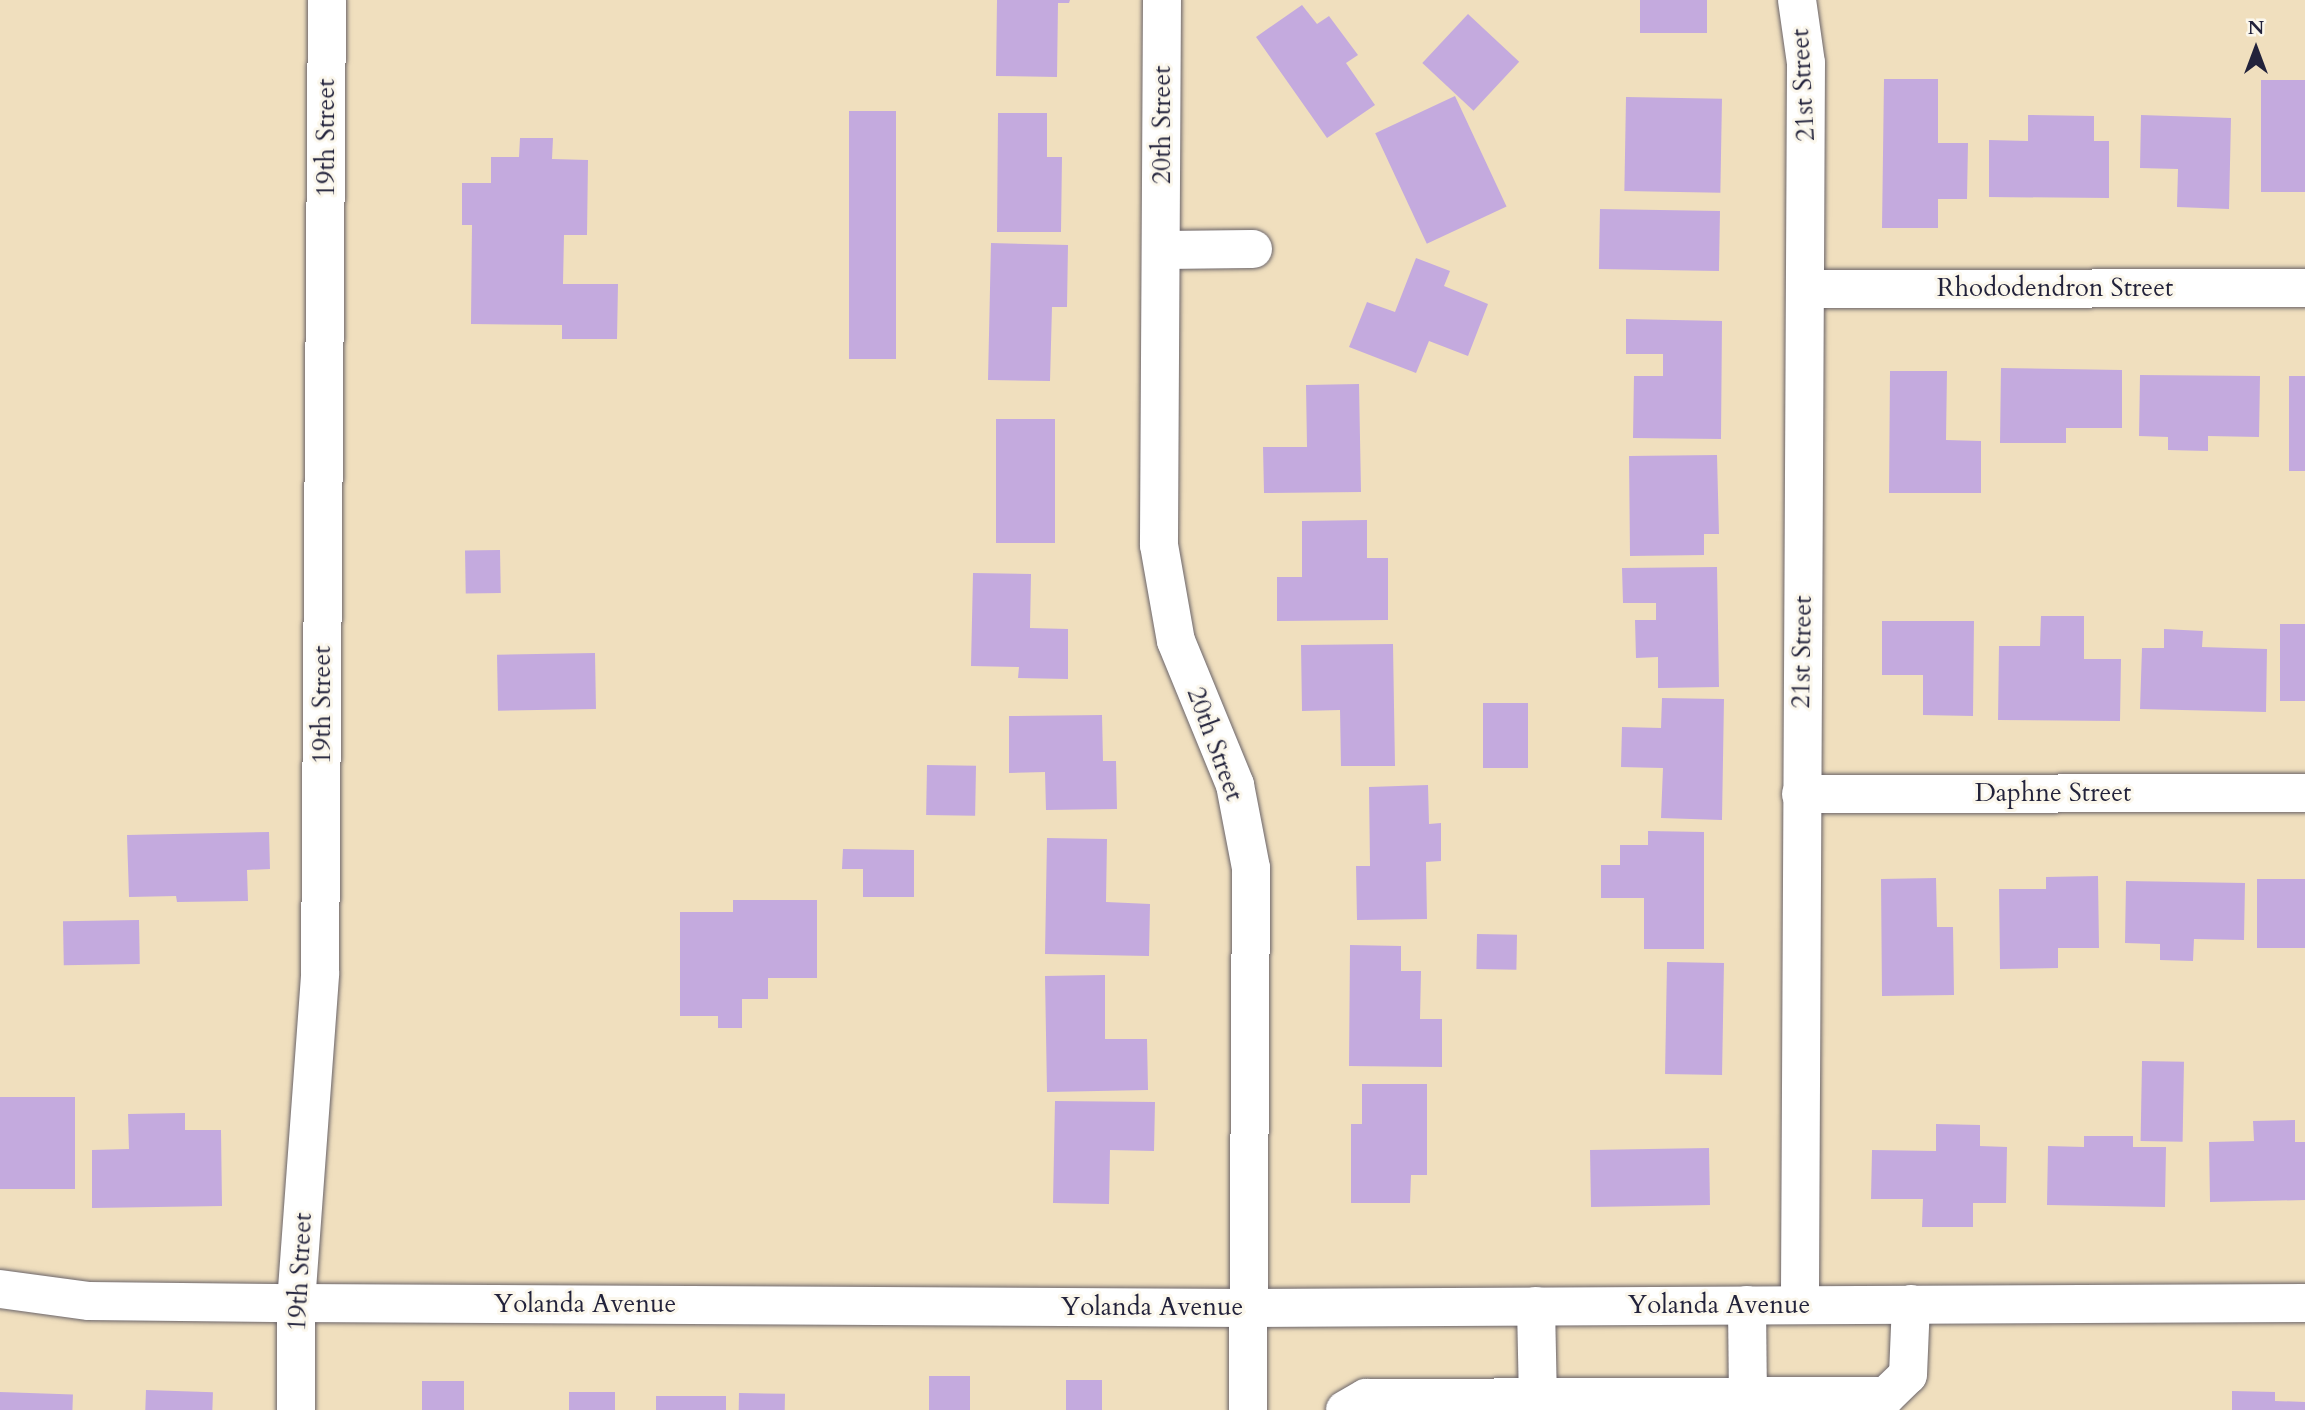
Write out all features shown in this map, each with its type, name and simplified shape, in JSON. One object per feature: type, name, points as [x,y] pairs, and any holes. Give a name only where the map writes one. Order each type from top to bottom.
[{"type":"street","name":"19th Street","points":[[296,1410],[296,1303],[320,973],[327,0]]},
{"type":"street","name":"20th Street","points":[[1163,0],[1159,545],[1175,641],[1235,785],[1251,868],[1248,1410]]},
{"type":"street","name":"21st Street","points":[[1797,0],[1806,63],[1800,1304]]},
{"type":"street","points":[[1162,250],[1254,249]]},
{"type":"street","name":"Rhododendron Street","points":[[1805,289],[2305,288]]},
{"type":"street","name":"Daphne Street","points":[[1801,794],[2305,793]]},
{"type":"street","name":"Yolanda Avenue","points":[[0,1289],[89,1301],[296,1303],[1248,1308],[2305,1303]]},
{"type":"street","points":[[1345,1410],[1366,1398],[1886,1396],[1908,1374],[1911,1304]]},
{"type":"street","points":[[1747,1305],[1748,1396]]},
{"type":"street","points":[[1536,1306],[1538,1399]]},
{"type":"building","points":[[997,0],[1070,0],[1069,3],[1058,3],[1057,77],[996,76]]},
{"type":"building","points":[[1640,0],[1707,0],[1707,33],[1640,33]]},
{"type":"building","points":[[1302,5],[1317,24],[1329,16],[1358,55],[1346,63],[1375,105],[1327,138],[1256,37]]},
{"type":"building","points":[[1468,14],[1519,62],[1474,111],[1422,63]]},
{"type":"building","points":[[1884,79],[1938,79],[1938,143],[1968,143],[1967,199],[1938,199],[1938,228],[1882,228]]},
{"type":"building","points":[[2261,80],[2305,80],[2305,192],[2261,192]]},
{"type":"building","points":[[1455,96],[1507,207],[1427,244],[1375,133]]},
{"type":"building","points":[[1626,97],[1722,99],[1720,193],[1624,191]]},
{"type":"building","points":[[849,111],[896,111],[896,359],[849,359]]},
{"type":"building","points":[[998,113],[1047,113],[1047,157],[1062,157],[1061,232],[997,232]]},
{"type":"building","points":[[2028,115],[2094,116],[2094,141],[2109,141],[2109,198],[1989,197],[1989,140],[2028,141]]},
{"type":"building","points":[[2141,115],[2231,118],[2229,209],[2177,207],[2178,169],[2140,168]]},
{"type":"building","points":[[520,138],[553,138],[552,159],[588,160],[587,235],[564,235],[563,284],[618,284],[617,339],[562,339],[562,325],[471,324],[472,225],[462,225],[462,183],[491,183],[491,157],[519,157]]},
{"type":"building","points":[[1600,209],[1720,211],[1719,271],[1599,269]]},
{"type":"building","points":[[991,243],[1068,245],[1067,307],[1052,307],[1050,381],[988,380]]},
{"type":"building","points":[[1416,258],[1450,271],[1444,286],[1488,304],[1468,356],[1429,341],[1416,373],[1349,347],[1367,302],[1395,312]]},
{"type":"building","points":[[1626,319],[1722,321],[1721,439],[1633,438],[1634,376],[1663,376],[1663,354],[1626,354]]},
{"type":"building","points":[[2001,368],[2122,370],[2122,428],[2066,428],[2066,443],[2000,443]]},
{"type":"building","points":[[1890,371],[1947,371],[1946,440],[1981,441],[1981,493],[1889,493]]},
{"type":"building","points":[[2140,375],[2260,376],[2259,437],[2208,436],[2208,451],[2168,450],[2168,437],[2139,436]]},
{"type":"building","points":[[2289,376],[2305,376],[2305,471],[2289,471]]},
{"type":"building","points":[[1359,384],[1361,492],[1264,493],[1263,447],[1307,447],[1306,385]]},
{"type":"building","points":[[996,419],[1055,419],[1055,543],[996,543]]},
{"type":"building","points":[[1717,455],[1719,534],[1704,534],[1704,555],[1630,556],[1629,456]]},
{"type":"building","points":[[1367,520],[1367,558],[1388,558],[1388,620],[1277,621],[1277,577],[1302,577],[1302,521]]},
{"type":"building","points":[[500,550],[501,593],[466,594],[465,551]]},
{"type":"building","points":[[1717,567],[1719,687],[1658,688],[1658,657],[1636,658],[1635,620],[1656,620],[1656,603],[1623,603],[1622,568]]},
{"type":"building","points":[[973,573],[1031,574],[1030,628],[1068,629],[1068,679],[1018,678],[1019,667],[971,666]]},
{"type":"building","points":[[2041,616],[2084,616],[2084,659],[2121,659],[2120,721],[1998,720],[1999,646],[2040,646]]},
{"type":"building","points":[[1882,621],[1974,621],[1973,716],[1923,715],[1923,675],[1882,675]]},
{"type":"building","points":[[2280,624],[2305,624],[2305,701],[2280,701]]},
{"type":"building","points":[[2164,629],[2203,631],[2202,647],[2267,649],[2266,712],[2140,709],[2142,648],[2164,648]]},
{"type":"building","points":[[1393,644],[1395,766],[1341,766],[1340,710],[1302,711],[1301,645]]},
{"type":"building","points":[[595,653],[596,709],[498,711],[497,655]]},
{"type":"building","points":[[1662,698],[1724,699],[1722,820],[1661,818],[1663,768],[1621,767],[1622,727],[1661,728]]},
{"type":"building","points":[[1483,703],[1528,703],[1528,768],[1483,768]]},
{"type":"building","points":[[1102,715],[1103,761],[1116,761],[1117,809],[1046,810],[1045,772],[1009,773],[1009,716]]},
{"type":"building","points":[[927,765],[976,766],[975,816],[926,815]]},
{"type":"building","points":[[1428,785],[1429,824],[1441,823],[1441,861],[1426,862],[1427,919],[1357,920],[1356,866],[1370,866],[1369,787]]},
{"type":"building","points":[[1648,831],[1704,832],[1704,949],[1644,949],[1644,898],[1601,898],[1601,865],[1620,865],[1620,845],[1648,845]]},
{"type":"building","points":[[269,832],[270,869],[247,870],[248,901],[177,902],[176,896],[129,897],[127,835]]},
{"type":"building","points":[[1047,838],[1107,839],[1106,902],[1150,904],[1149,956],[1045,954]]},
{"type":"building","points":[[843,849],[914,850],[914,897],[863,897],[863,869],[842,869]]},
{"type":"building","points":[[2098,876],[2099,948],[2058,948],[2058,968],[2000,969],[1999,889],[2046,889],[2046,877]]},
{"type":"building","points":[[1936,878],[1937,927],[1953,927],[1954,995],[1882,996],[1881,879]]},
{"type":"building","points":[[2257,879],[2305,879],[2305,948],[2257,948]]},
{"type":"building","points":[[2126,881],[2245,883],[2244,940],[2194,939],[2193,961],[2160,960],[2160,944],[2125,943]]},
{"type":"building","points":[[733,900],[817,900],[817,978],[768,978],[768,999],[742,999],[742,1028],[718,1028],[718,1016],[680,1016],[680,912],[733,912]]},
{"type":"building","points":[[139,920],[140,964],[64,965],[63,921]]},
{"type":"building","points":[[1477,934],[1517,935],[1516,970],[1476,969]]},
{"type":"building","points":[[1350,945],[1401,946],[1401,971],[1421,971],[1420,1019],[1442,1019],[1442,1067],[1349,1066]]},
{"type":"building","points":[[1667,962],[1724,963],[1722,1075],[1665,1074]]},
{"type":"building","points":[[1105,975],[1105,1039],[1147,1039],[1148,1090],[1047,1092],[1045,976]]},
{"type":"building","points":[[2142,1061],[2184,1062],[2183,1142],[2141,1141]]},
{"type":"building","points":[[1362,1084],[1427,1084],[1427,1175],[1411,1175],[1410,1203],[1351,1203],[1351,1124],[1362,1124]]},
{"type":"building","points":[[0,1097],[75,1097],[75,1189],[0,1189]]},
{"type":"building","points":[[1055,1101],[1155,1102],[1154,1151],[1110,1150],[1109,1204],[1053,1203]]},
{"type":"building","points":[[185,1113],[185,1130],[221,1130],[222,1206],[92,1208],[92,1150],[129,1149],[128,1114]]},
{"type":"building","points":[[2295,1120],[2295,1142],[2305,1142],[2305,1200],[2210,1202],[2209,1142],[2254,1141],[2253,1121]]},
{"type":"building","points":[[1936,1124],[1980,1125],[1980,1146],[2007,1147],[2006,1203],[1973,1203],[1973,1227],[1922,1227],[1923,1199],[1871,1199],[1872,1150],[1936,1151]]},
{"type":"building","points":[[2084,1136],[2133,1136],[2133,1147],[2166,1147],[2165,1207],[2047,1205],[2048,1146],[2084,1147]]},
{"type":"building","points":[[1709,1148],[1710,1205],[1591,1207],[1590,1150]]},
{"type":"building","points":[[929,1376],[970,1376],[970,1410],[929,1410]]},
{"type":"building","points":[[1066,1380],[1102,1380],[1102,1410],[1066,1410]]},
{"type":"building","points":[[422,1381],[464,1381],[464,1410],[422,1410]]},
{"type":"building","points":[[146,1390],[213,1392],[212,1410],[145,1410]]},
{"type":"building","points":[[2232,1391],[2275,1392],[2275,1401],[2305,1402],[2305,1410],[2232,1410]]},
{"type":"building","points":[[0,1392],[73,1395],[72,1410],[0,1410]]},
{"type":"building","points":[[569,1392],[615,1392],[615,1410],[569,1410]]},
{"type":"building","points":[[739,1393],[785,1394],[785,1410],[739,1410]]},
{"type":"building","points":[[656,1396],[726,1396],[726,1410],[656,1410]]}]
